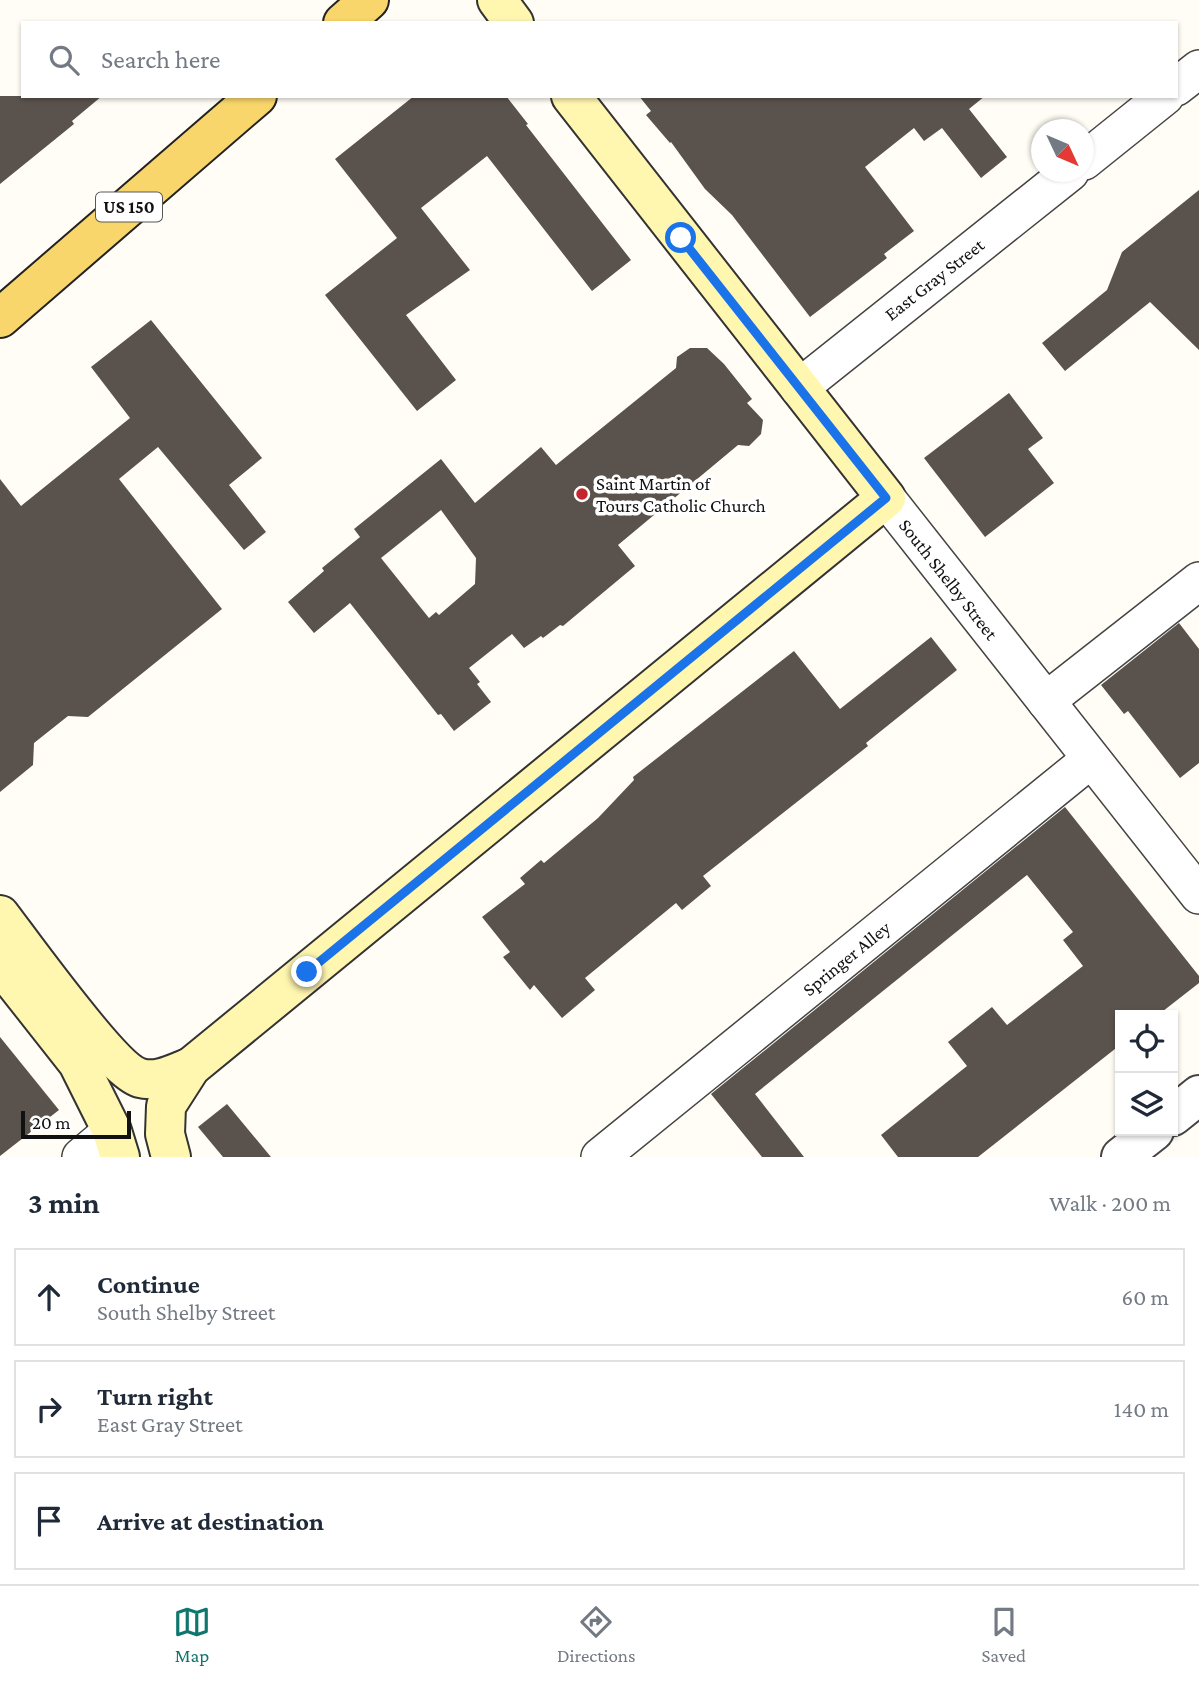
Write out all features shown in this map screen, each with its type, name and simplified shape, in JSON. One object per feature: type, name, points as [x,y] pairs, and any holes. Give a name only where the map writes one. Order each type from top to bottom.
[{"type":"main road","points":[[345,21],[369,0]]},
{"type":"main road","points":[[497,0],[513,21]]},
{"type":"main road","name":"US 150","points":[[0,318],[255,98]]},
{"type":"main road","name":"South Shelby Street","points":[[573,98],[886,498]]},
{"type":"main road","points":[[170,1157],[164,1134],[166,1106],[191,1067],[886,498]]},
{"type":"main road","points":[[0,915],[96,1038],[125,1070],[138,1077],[156,1080],[191,1067]]},
{"type":"main road","points":[[0,964],[78,1063],[116,1144]]},
{"type":"street","points":[[1178,85],[1199,69]]},
{"type":"street","points":[[1094,152],[1162,98]]},
{"type":"street","name":"East Gray Street","points":[[799,388],[1057,182]]},
{"type":"street","name":"South Shelby Street","points":[[886,498],[1199,895]]},
{"type":"street","points":[[1046,701],[1199,581]]},
{"type":"street","name":"Springer Alley","points":[[600,1157],[1091,759]]},
{"type":"street","points":[[1178,1112],[1199,1096]]},
{"type":"street","points":[[1121,1157],[1148,1136]]},
{"type":"street","points":[[81,1157],[116,1144]]},
{"type":"building","points":[[0,96],[100,98],[72,121],[74,124],[0,184]]},
{"type":"building","points":[[411,98],[508,98],[631,260],[592,291],[487,156],[421,208],[470,270],[406,315],[456,380],[417,411],[325,295],[397,238],[335,159]]},
{"type":"building","points":[[641,98],[983,98],[969,109],[1007,157],[981,178],[942,128],[924,141],[914,128],[865,167],[914,231],[884,254],[887,258],[810,317],[732,215],[705,189],[671,142],[646,115],[651,111]]},
{"type":"building","points":[[1199,190],[1199,350],[1150,302],[1065,371],[1042,343],[1107,290],[1122,252]]},
{"type":"building","points":[[151,320],[262,458],[229,485],[266,532],[244,550],[158,447],[119,479],[222,609],[88,717],[68,716],[34,743],[33,765],[0,792],[0,479],[21,506],[130,418],[91,367]]},
{"type":"building","name":"Saint Martin of Tours Catholic Church","points":[[690,348],[707,348],[724,364],[752,399],[747,403],[763,420],[761,434],[749,446],[738,445],[618,545],[635,566],[563,626],[560,625],[524,648],[512,634],[469,668],[491,702],[454,731],[441,714],[438,715],[350,603],[314,633],[288,602],[324,571],[322,568],[360,537],[354,529],[441,459],[475,503],[541,447],[556,465],[676,368],[677,357]],"holes":[[[441,510],[476,558],[475,584],[439,615],[436,612],[429,618],[381,558]]]},
{"type":"building","points":[[1009,393],[1043,438],[1028,449],[1054,483],[985,537],[924,458]]},
{"type":"building","points":[[1179,623],[1199,649],[1199,763],[1180,778],[1128,711],[1124,714],[1101,685]]},
{"type":"building","points":[[931,637],[957,670],[866,743],[868,746],[703,876],[711,886],[682,910],[676,903],[585,978],[595,990],[562,1018],[534,985],[530,990],[503,957],[510,952],[482,917],[525,884],[520,878],[541,860],[544,863],[598,818],[634,780],[633,777],[794,651],[840,709]]},
{"type":"building","points":[[1065,807],[1199,976],[1199,983],[1164,1010],[1115,1010],[1115,1049],[978,1157],[898,1157],[881,1135],[967,1066],[948,1042],[992,1007],[1007,1025],[1083,966],[1063,940],[1073,932],[1027,875],[755,1094],[804,1157],[762,1157],[711,1094]]},
{"type":"building","points":[[0,1037],[59,1110],[0,1156]]},
{"type":"building","points":[[227,1104],[271,1157],[223,1157],[198,1127]]},
{"type":"place","name":"Saint Martin of Tours Catholic Church","points":[[582,494]]},
{"type":"route","points":[[307,972],[886,498],[681,238]]}]
